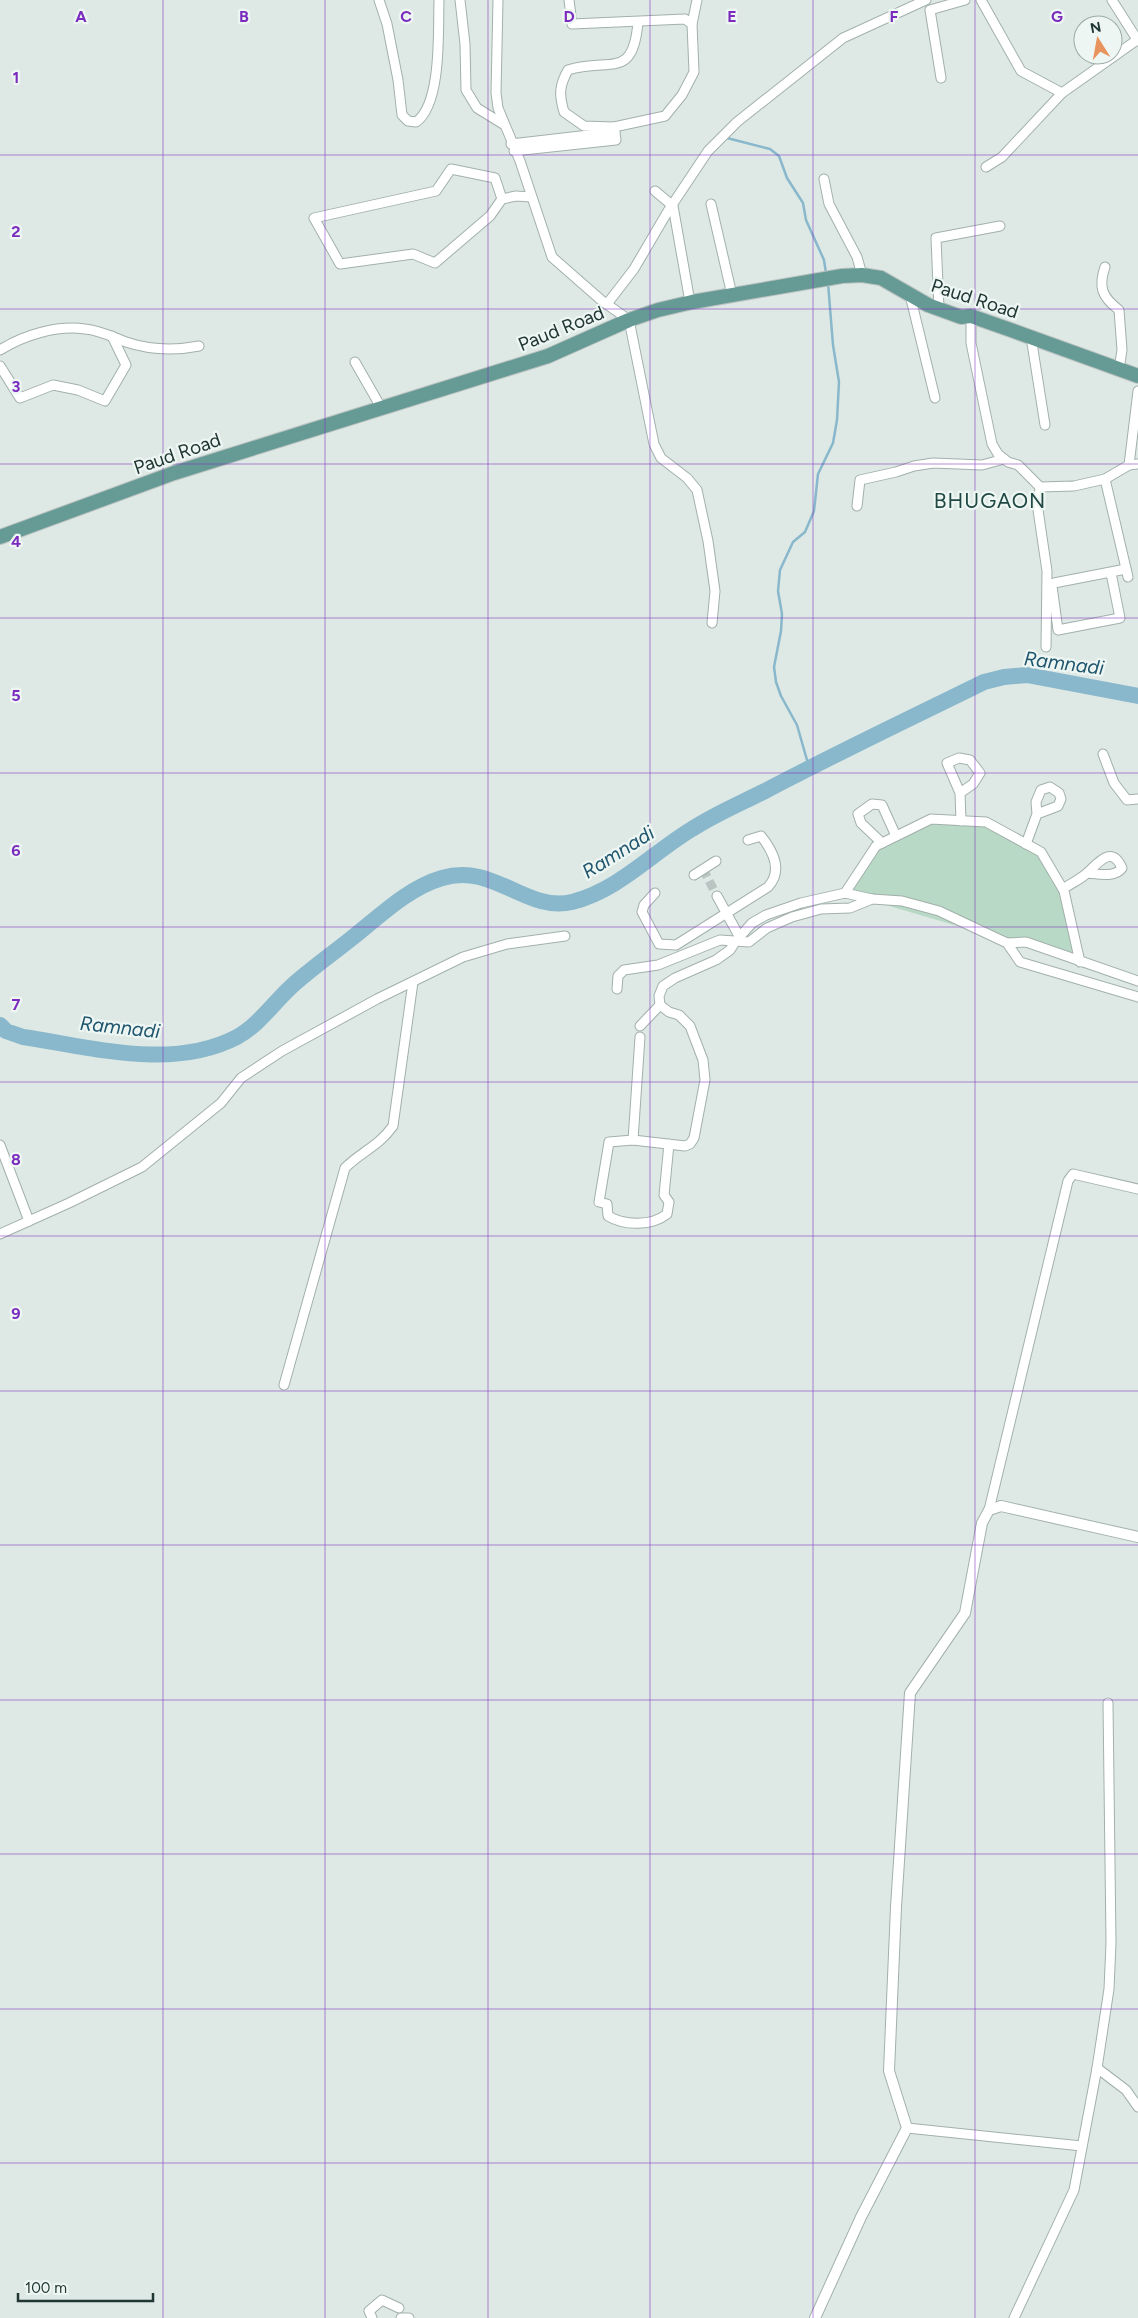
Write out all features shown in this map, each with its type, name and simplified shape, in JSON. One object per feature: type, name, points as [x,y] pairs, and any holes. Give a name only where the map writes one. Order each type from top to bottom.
[{"type":"main road","name":"Paud Road","points":[[0,538],[174,473],[548,356],[629,320],[690,302],[842,276],[862,275],[881,278],[939,309],[961,317],[971,316],[1138,376]]},
{"type":"street","points":[[379,0],[389,33],[398,80],[402,115],[408,121],[416,122],[423,117],[429,106],[437,61],[439,0]]},
{"type":"street","points":[[460,0],[466,90],[477,108],[503,124]]},
{"type":"street","points":[[498,0],[496,92],[503,124],[520,162],[552,257],[607,304],[629,320],[654,444],[661,458],[687,478],[697,490],[708,541],[715,591],[712,623]]},
{"type":"street","points":[[570,0],[572,24],[686,19],[692,24]]},
{"type":"street","points":[[513,148],[615,133],[665,116],[682,96],[694,72],[692,24],[697,0]]},
{"type":"street","points":[[607,304],[634,269],[708,151],[737,122],[843,38],[926,0]]},
{"type":"street","points":[[942,78],[930,10],[965,0]]},
{"type":"street","points":[[981,0],[1021,71],[1062,93]]},
{"type":"street","points":[[986,167],[1002,156],[1062,93],[1138,41],[1112,0]]},
{"type":"street","points":[[615,133],[584,126],[564,112],[559,96],[561,83],[568,70],[579,66],[617,64],[629,57],[636,42],[638,22]]},
{"type":"street","points":[[502,199],[495,178],[451,169],[436,191],[314,218],[340,264],[413,254],[435,263],[490,216],[502,199],[516,196],[532,196]]},
{"type":"street","points":[[824,179],[829,204],[857,257],[862,275]]},
{"type":"street","points":[[655,191],[673,206],[690,302]]},
{"type":"street","points":[[711,204],[732,295]]},
{"type":"street","points":[[939,309],[936,238],[1000,226]]},
{"type":"street","points":[[1105,267],[1100,282],[1107,301],[1119,310],[1122,350],[1119,369]]},
{"type":"street","points":[[910,295],[935,398]]},
{"type":"street","points":[[971,316],[972,343],[992,444],[1004,459],[1018,465],[1040,487],[1074,486],[1106,479],[1134,464],[1138,391]]},
{"type":"street","points":[[0,350],[34,335],[61,329],[86,329],[112,336],[128,343],[174,350],[198,346]]},
{"type":"street","points":[[0,366],[20,398],[53,385],[78,390],[105,401],[126,364],[112,336]]},
{"type":"street","points":[[1031,337],[1045,425]]},
{"type":"street","points":[[355,362],[382,409]]},
{"type":"street","points":[[857,506],[860,480],[914,466],[933,464],[982,465],[1004,459]]},
{"type":"street","points":[[1106,479],[1127,573],[1111,573],[1054,583],[1052,586],[1058,630],[1120,618],[1111,573]]},
{"type":"street","points":[[1040,487],[1038,510],[1047,571],[1046,647]]},
{"type":"street","points":[[1103,754],[1114,784],[1127,800],[1138,799]]},
{"type":"street","points":[[960,793],[961,821]]},
{"type":"street","points":[[882,843],[861,822],[858,814],[872,804],[882,805],[896,836]]},
{"type":"street","points":[[1026,844],[1037,814]]},
{"type":"street","points":[[845,893],[876,846],[931,818],[986,822],[1041,852],[1063,889],[1080,962]]},
{"type":"street","points":[[656,893],[644,905],[642,912],[659,944],[676,945],[727,914],[774,881],[776,873],[775,860],[767,843],[761,836],[748,840]]},
{"type":"street","points":[[694,875],[716,861]]},
{"type":"street","points":[[1063,889],[1087,873]]},
{"type":"street","points":[[669,1144],[664,1195],[669,1202],[667,1214],[660,1220],[645,1223],[618,1221],[608,1216],[607,1204],[599,1202],[607,1148],[610,1142],[632,1140],[669,1144],[685,1146],[690,1144],[694,1138],[705,1080],[703,1060],[690,1026],[679,1015],[669,1012],[660,1005],[659,996],[663,986],[675,978],[716,960],[730,950],[737,939],[752,923],[766,915],[801,902],[845,893],[872,899],[902,901],[939,911],[967,922],[1007,943],[1020,962],[1138,997]]},
{"type":"street","points":[[717,896],[737,939]]},
{"type":"street","points":[[617,989],[618,976],[624,970],[658,966],[720,940],[737,939],[749,942],[768,928],[792,917],[821,909],[850,908],[872,899]]},
{"type":"street","points":[[0,1234],[142,1167],[221,1103],[241,1078],[282,1051],[463,957],[508,944],[565,936]]},
{"type":"street","points":[[1007,943],[1026,942],[1138,981]]},
{"type":"street","points":[[284,1385],[345,1168],[354,1159],[383,1141],[393,1126],[413,982]]},
{"type":"street","points":[[640,1026],[660,1005]]},
{"type":"street","points":[[632,1140],[640,1037]]},
{"type":"street","points":[[0,1145],[29,1221]]},
{"type":"street","points":[[815,2318],[861,2216],[907,2128],[889,2071],[896,1906],[910,1693],[965,1613],[982,1523],[989,1510],[1068,1181],[1073,1174],[1138,1189]]},
{"type":"street","points":[[989,1510],[1001,1506],[1138,1536]]},
{"type":"street","points":[[1014,2318],[1074,2190],[1097,2068],[1109,1989],[1111,1943],[1108,1703]]},
{"type":"street","points":[[1097,2068],[1126,2090],[1138,2107]]},
{"type":"street","points":[[907,2128],[1082,2146]]},
{"type":"street","points":[[372,2318],[369,2311],[382,2300],[399,2308]]},
{"type":"street","points":[[401,2318],[409,2318]]},
{"type":"green space","points":[[931,819],[986,822],[1041,852],[1064,891],[1080,962],[845,893],[876,846]]},
{"type":"waterway","points":[[727,138],[770,149],[779,156],[787,178],[803,203],[806,220],[824,260],[826,273]]},
{"type":"waterway","points":[[809,767],[797,725],[781,696],[776,682],[774,667],[781,631],[782,614],[778,591],[780,570],[793,542],[805,532],[814,511],[818,474],[833,443],[837,420],[839,382],[833,345],[828,283]]},
{"type":"waterway","name":"Ramnadi","points":[[0,1025],[6,1031],[23,1037],[132,1054],[186,1053],[212,1047],[245,1032],[307,973],[395,904],[418,888],[442,878],[460,875],[477,877],[493,881],[539,901],[555,903],[572,902],[605,889],[620,880],[710,818],[984,682],[1004,677],[1027,675],[1138,696]]},
{"type":"tunnel","points":[[703,869],[717,896]]},
{"type":"district","name":"BHUGAON","points":[[990,501]]}]
